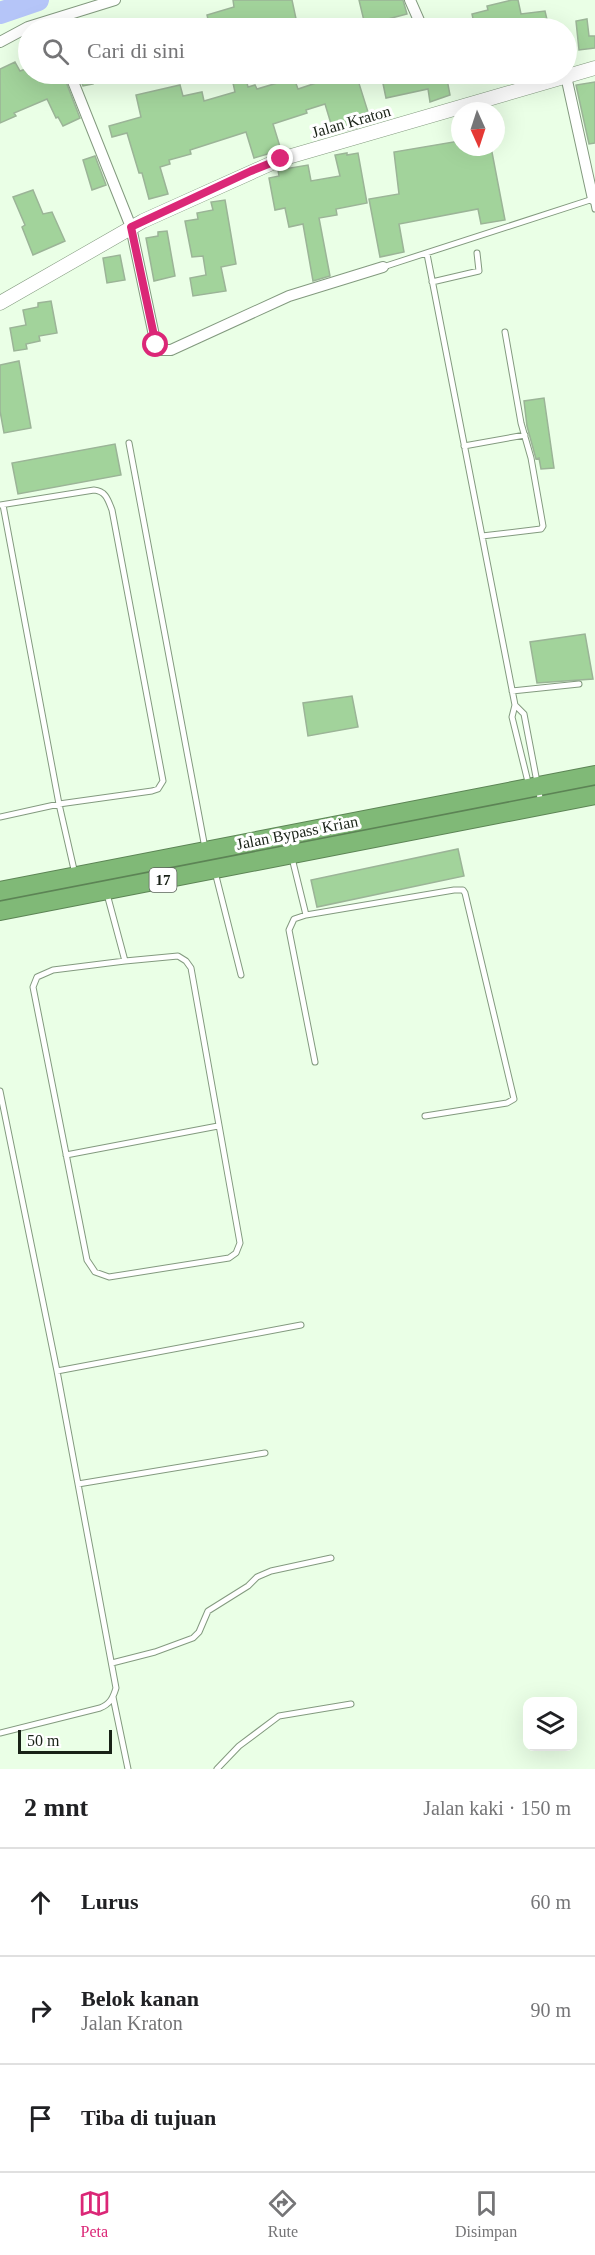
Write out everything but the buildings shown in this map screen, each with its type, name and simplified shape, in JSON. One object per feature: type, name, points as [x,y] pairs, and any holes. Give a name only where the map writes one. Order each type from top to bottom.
[{"type":"highway","name":"Jalan Bypass Krian","points":[[0,891],[595,775]]},
{"type":"highway","name":"Jalan Bypass Krian","points":[[0,911],[595,795]]},
{"type":"street","points":[[66,18],[115,0]]},
{"type":"street","points":[[411,0],[418,18]]},
{"type":"street","points":[[0,42],[18,32]]},
{"type":"street","name":"Jalan Kraton","points":[[577,73],[595,68]]},
{"type":"street","points":[[74,84],[131,227],[156,345],[164,351],[171,351],[289,296],[383,267]]},
{"type":"street","name":"Jalan Kraton","points":[[0,303],[131,227],[251,171],[281,159],[539,84]]},
{"type":"street","points":[[568,84],[594,202]]},
{"type":"lane","points":[[383,267],[594,202]]},
{"type":"lane","points":[[432,282],[479,271],[477,253]]},
{"type":"lane","points":[[427,254],[515,705],[512,717],[537,807]]},
{"type":"lane","points":[[482,536],[543,526],[505,332]]},
{"type":"lane","points":[[464,446],[525,435]]},
{"type":"lane","points":[[129,443],[206,850]]},
{"type":"lane","points":[[0,818],[59,804],[158,789],[163,781],[112,510],[108,498],[101,491],[94,490],[2,505],[59,804],[76,878]]},
{"type":"lane","points":[[512,691],[579,684]]},
{"type":"lane","points":[[515,705],[524,714],[537,807]]},
{"type":"lane","points":[[291,854],[306,915]]},
{"type":"lane","points":[[214,870],[241,975]]},
{"type":"lane","points":[[315,1062],[289,930],[294,919],[306,915],[463,890],[514,1099],[425,1116]]},
{"type":"lane","points":[[106,892],[125,961]]},
{"type":"lane","points":[[178,956],[186,961],[191,968],[218,1126],[239,1235],[238,1249],[230,1258],[109,1277],[95,1272],[87,1260],[66,1155],[33,987],[37,977],[52,970],[125,961],[178,956]]},
{"type":"lane","points":[[0,1091],[57,1371],[116,1688],[108,1705],[0,1732]]},
{"type":"lane","points":[[66,1155],[218,1126]]},
{"type":"lane","points":[[57,1371],[301,1325]]},
{"type":"lane","points":[[78,1484],[265,1453]]},
{"type":"lane","points":[[112,1663],[155,1652],[193,1638],[199,1632],[208,1611],[248,1586],[257,1577],[271,1571],[331,1558]]},
{"type":"lane","points":[[113,1697],[128,1769]]},
{"type":"lane","points":[[217,1769],[239,1746],[279,1716],[351,1704]]},
{"type":"waterway","points":[[0,13],[38,0]]},
{"type":"route","points":[[156,345],[131,227],[281,159]]}]
